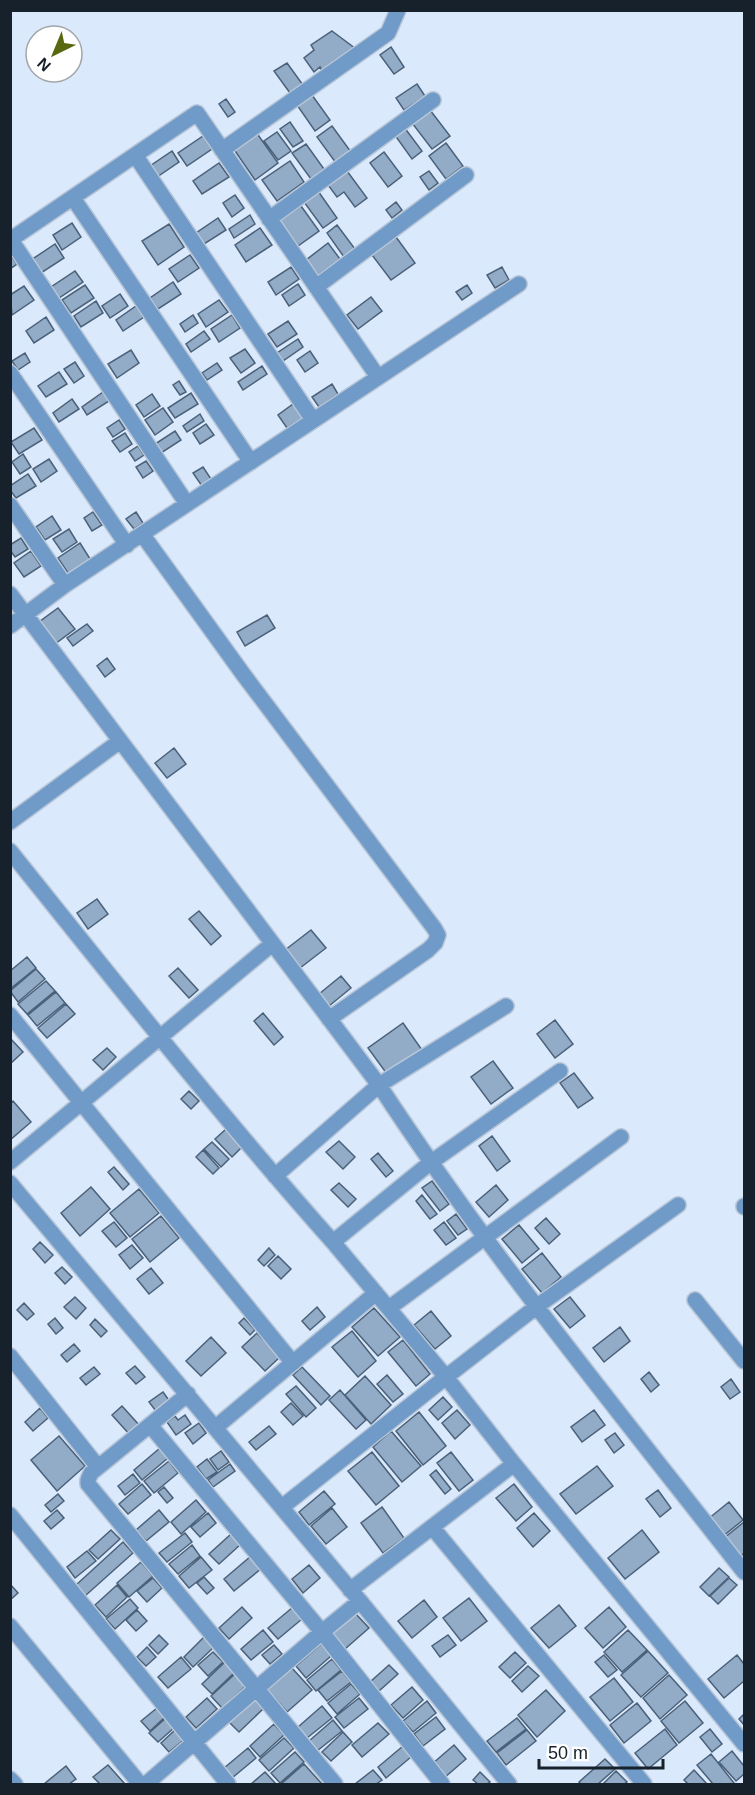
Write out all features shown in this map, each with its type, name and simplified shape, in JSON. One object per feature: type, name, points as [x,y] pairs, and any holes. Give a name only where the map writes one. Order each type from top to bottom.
[{"type":"street","points":[[222,150],[388,33],[398,10]]},
{"type":"street","points":[[269,219],[433,100]]},
{"type":"street","points":[[187,504],[11,240],[197,113],[378,377]]},
{"type":"street","points":[[135,155],[313,420]]},
{"type":"street","points":[[316,286],[466,175]]},
{"type":"street","points":[[72,198],[251,462]]},
{"type":"street","points":[[10,626],[65,585],[519,284]]},
{"type":"street","points":[[10,373],[127,544]]},
{"type":"street","points":[[10,505],[65,585]]},
{"type":"street","points":[[142,534],[243,674],[438,935],[435,943],[428,950],[329,1019]]},
{"type":"street","points":[[10,594],[379,1085],[430,1163],[536,1307],[744,1572]]},
{"type":"street","points":[[10,822],[120,741]]},
{"type":"street","points":[[10,851],[159,1037],[389,1308],[744,1744]]},
{"type":"street","points":[[10,1162],[272,944]]},
{"type":"street","points":[[275,1176],[379,1085],[506,1006]]},
{"type":"street","points":[[10,1015],[293,1363]]},
{"type":"street","points":[[333,1242],[430,1163],[560,1071]]},
{"type":"street","points":[[389,1308],[621,1137]]},
{"type":"street","points":[[10,1183],[216,1427],[509,1785]]},
{"type":"street","points":[[282,1507],[536,1307],[678,1205]]},
{"type":"street","points":[[216,1427],[376,1293]]},
{"type":"street","points":[[695,1300],[744,1361]]},
{"type":"street","points":[[10,1356],[98,1467]]},
{"type":"street","points":[[188,1394],[98,1467],[88,1480],[91,1488],[335,1785]]},
{"type":"street","points":[[150,1425],[322,1632],[442,1785]]},
{"type":"street","points":[[146,1785],[322,1632],[355,1596],[432,1527],[514,1464]]},
{"type":"street","points":[[13,1523],[228,1785]]},
{"type":"street","points":[[432,1527],[644,1785]]},
{"type":"street","points":[[10,1626],[140,1785]]},
{"type":"street","points":[[10,1779],[15,1785]]},
{"type":"building","points":[[332,31],[356,49],[322,71],[320,67],[314,72],[304,58],[314,50],[311,45]]},
{"type":"building","points":[[391,47],[404,67],[394,74],[380,55]]},
{"type":"building","points":[[287,63],[303,85],[290,93],[274,71]]},
{"type":"building","points":[[417,84],[425,96],[404,110],[396,98]]},
{"type":"building","points":[[312,95],[330,120],[315,131],[297,105]]},
{"type":"building","points":[[226,99],[235,112],[228,117],[219,104]]},
{"type":"building","points":[[430,110],[450,136],[432,149],[412,123]]},
{"type":"building","points":[[290,122],[303,141],[293,147],[280,129]]},
{"type":"building","points":[[332,126],[351,152],[336,163],[317,137]]},
{"type":"building","points":[[404,127],[422,151],[412,159],[394,134]]},
{"type":"building","points":[[256,132],[278,163],[255,180],[233,148]]},
{"type":"building","points":[[277,132],[291,151],[278,160],[264,141]]},
{"type":"building","points":[[203,136],[212,149],[187,166],[178,153]]},
{"type":"building","points":[[446,143],[463,166],[446,179],[429,156]]},
{"type":"building","points":[[306,144],[324,169],[311,179],[292,153]]},
{"type":"building","points":[[172,151],[179,162],[157,177],[150,166]]},
{"type":"building","points":[[384,152],[402,176],[388,187],[370,163]]},
{"type":"building","points":[[290,161],[304,182],[277,201],[262,180]]},
{"type":"building","points":[[219,163],[229,177],[202,194],[193,181]]},
{"type":"building","points":[[347,171],[367,198],[355,207],[344,192],[337,197],[328,185]]},
{"type":"building","points":[[429,171],[438,183],[429,190],[420,177]]},
{"type":"building","points":[[318,191],[337,218],[323,228],[304,202]]},
{"type":"building","points":[[235,195],[244,208],[232,217],[223,203]]},
{"type":"building","points":[[396,202],[402,210],[392,218],[386,210]]},
{"type":"building","points":[[301,206],[319,231],[298,246],[280,221]]},
{"type":"building","points":[[250,215],[255,224],[234,238],[229,229]]},
{"type":"building","points":[[218,218],[226,230],[204,244],[196,233]]},
{"type":"building","points":[[72,223],[81,237],[62,250],[53,235]]},
{"type":"building","points":[[169,224],[184,247],[158,265],[142,241]]},
{"type":"building","points":[[337,225],[355,249],[344,257],[327,233]]},
{"type":"building","points":[[260,228],[272,245],[246,262],[235,245]]},
{"type":"building","points":[[396,237],[415,263],[391,280],[372,255]]},
{"type":"building","points":[[328,243],[340,259],[318,275],[306,260]]},
{"type":"building","points":[[55,244],[64,258],[41,273],[31,260]]},
{"type":"building","points":[[10,254],[17,264],[10,269]]},
{"type":"building","points":[[190,255],[199,268],[178,282],[169,269]]},
{"type":"building","points":[[291,267],[299,279],[276,295],[268,282]]},
{"type":"building","points":[[502,267],[509,280],[495,288],[487,275]]},
{"type":"building","points":[[75,271],[83,282],[59,298],[51,287]]},
{"type":"building","points":[[173,282],[181,294],[158,309],[150,298]]},
{"type":"building","points":[[298,284],[305,295],[289,306],[282,295]]},
{"type":"building","points":[[85,285],[94,298],[71,313],[62,300]]},
{"type":"building","points":[[467,285],[472,293],[462,300],[456,292]]},
{"type":"building","points":[[24,286],[34,300],[12,315],[10,295]]},
{"type":"building","points":[[120,294],[128,306],[110,318],[102,306]]},
{"type":"building","points":[[371,297],[382,311],[358,329],[347,315]]},
{"type":"building","points":[[219,300],[228,312],[206,327],[198,314]]},
{"type":"building","points":[[96,301],[103,313],[81,327],[74,316]]},
{"type":"building","points":[[136,306],[144,317],[123,331],[116,320]]},
{"type":"building","points":[[193,315],[198,323],[185,332],[180,324]]},
{"type":"building","points":[[232,315],[240,328],[219,342],[211,329]]},
{"type":"building","points":[[46,317],[54,330],[34,343],[26,331]]},
{"type":"building","points":[[288,321],[297,334],[277,347],[268,334]]},
{"type":"building","points":[[204,331],[210,339],[191,352],[186,344]]},
{"type":"building","points":[[298,339],[303,347],[283,361],[277,353]]},
{"type":"building","points":[[245,349],[255,363],[241,373],[230,358]]},
{"type":"building","points":[[131,350],[139,363],[117,378],[108,364]]},
{"type":"building","points":[[310,351],[318,363],[305,372],[297,360]]},
{"type":"building","points":[[25,353],[30,362],[18,370],[12,361]]},
{"type":"building","points":[[75,362],[84,376],[74,383],[64,369]]},
{"type":"building","points":[[217,363],[222,370],[207,380],[202,373]]},
{"type":"building","points":[[262,366],[267,374],[243,390],[238,382]]},
{"type":"building","points":[[59,372],[67,384],[46,397],[38,386]]},
{"type":"building","points":[[179,381],[186,392],[180,395],[173,385]]},
{"type":"building","points":[[332,384],[338,394],[319,407],[312,397]]},
{"type":"building","points":[[103,392],[109,401],[87,415],[82,407]]},
{"type":"building","points":[[191,393],[198,404],[175,418],[168,408]]},
{"type":"building","points":[[152,394],[160,406],[144,417],[136,405]]},
{"type":"building","points":[[72,399],[79,409],[59,422],[53,413]]},
{"type":"building","points":[[293,404],[303,418],[287,428],[278,415]]},
{"type":"building","points":[[163,408],[173,422],[155,435],[145,420]]},
{"type":"building","points":[[200,414],[204,421],[187,432],[183,426]]},
{"type":"building","points":[[119,420],[125,429],[113,437],[107,428]]},
{"type":"building","points":[[206,424],[214,435],[200,444],[193,433]]},
{"type":"building","points":[[34,428],[42,440],[19,454],[11,442]]},
{"type":"building","points":[[175,431],[181,440],[158,455],[152,446]]},
{"type":"building","points":[[125,433],[132,444],[120,452],[112,441]]},
{"type":"building","points":[[138,446],[144,455],[135,461],[129,452]]},
{"type":"building","points":[[23,454],[31,467],[20,474],[12,462]]},
{"type":"building","points":[[49,459],[57,471],[41,482],[33,469]]},
{"type":"building","points":[[146,461],[153,471],[143,478],[136,467]]},
{"type":"building","points":[[203,467],[213,482],[204,489],[193,473]]},
{"type":"building","points":[[28,474],[36,486],[16,498],[10,486]]},
{"type":"building","points":[[93,512],[102,525],[92,531],[84,518]]},
{"type":"building","points":[[136,512],[143,523],[134,529],[126,519]]},
{"type":"building","points":[[52,516],[61,530],[45,540],[36,527]]},
{"type":"building","points":[[69,529],[77,542],[62,552],[53,539]]},
{"type":"building","points":[[21,538],[28,549],[15,557],[10,550],[10,545]]},
{"type":"building","points":[[80,543],[92,562],[70,576],[58,558]]},
{"type":"building","points":[[31,551],[41,566],[24,577],[14,563]]},
{"type":"building","points":[[58,608],[75,629],[55,644],[39,622]]},
{"type":"building","points":[[267,615],[275,628],[245,646],[237,632]]},
{"type":"building","points":[[87,624],[93,631],[73,646],[67,638]]},
{"type":"building","points":[[107,658],[115,669],[105,677],[97,666]]},
{"type":"building","points":[[174,748],[186,764],[167,778],[155,763]]},
{"type":"building","points":[[97,899],[108,914],[88,929],[77,913]]},
{"type":"building","points":[[199,911],[221,936],[211,945],[189,919]]},
{"type":"building","points":[[311,930],[326,948],[300,968],[285,950]]},
{"type":"building","points":[[27,957],[36,968],[10,989],[10,971]]},
{"type":"building","points":[[178,968],[198,990],[189,998],[169,976]]},
{"type":"building","points":[[36,969],[45,979],[18,1002],[10,991]]},
{"type":"building","points":[[341,976],[351,988],[329,1006],[319,994]]},
{"type":"building","points":[[46,981],[55,991],[27,1014],[18,1004]]},
{"type":"building","points":[[56,992],[65,1003],[37,1026],[28,1015]]},
{"type":"building","points":[[66,1004],[75,1014],[47,1038],[38,1028]]},
{"type":"building","points":[[263,1013],[283,1037],[274,1045],[254,1021]]},
{"type":"building","points":[[555,1020],[573,1044],[555,1058],[537,1034]]},
{"type":"building","points":[[403,1023],[422,1050],[387,1074],[368,1048]]},
{"type":"building","points":[[10,1038],[23,1052],[10,1064]]},
{"type":"building","points":[[107,1048],[116,1057],[103,1070],[93,1060]]},
{"type":"building","points":[[493,1061],[513,1088],[491,1104],[471,1077]]},
{"type":"building","points":[[574,1073],[593,1098],[578,1108],[560,1083]]},
{"type":"building","points":[[189,1091],[199,1101],[191,1109],[181,1099]]},
{"type":"building","points":[[13,1101],[31,1122],[10,1140],[10,1104]]},
{"type":"building","points":[[226,1129],[243,1146],[232,1157],[215,1139]]},
{"type":"building","points":[[492,1136],[510,1161],[497,1171],[479,1146]]},
{"type":"building","points":[[339,1141],[355,1157],[343,1169],[326,1152]]},
{"type":"building","points":[[212,1142],[229,1159],[221,1167],[204,1149]]},
{"type":"building","points":[[203,1150],[219,1168],[213,1174],[196,1157]]},
{"type":"building","points":[[378,1153],[393,1171],[386,1177],[371,1159]]},
{"type":"building","points":[[114,1167],[129,1184],[123,1190],[108,1172]]},
{"type":"building","points":[[432,1181],[449,1204],[440,1211],[422,1188]]},
{"type":"building","points":[[339,1183],[356,1199],[348,1207],[331,1190]]},
{"type":"building","points":[[496,1185],[508,1200],[489,1217],[476,1202]]},
{"type":"building","points":[[91,1187],[110,1209],[80,1236],[61,1213]]},
{"type":"building","points":[[139,1189],[159,1213],[130,1237],[110,1213]]},
{"type":"building","points":[[422,1195],[437,1214],[430,1219],[416,1201]]},
{"type":"building","points":[[456,1214],[467,1229],[458,1235],[447,1221]]},
{"type":"building","points":[[161,1216],[179,1238],[150,1262],[132,1239]]},
{"type":"building","points":[[546,1218],[560,1234],[549,1244],[535,1228]]},
{"type":"building","points":[[114,1222],[127,1238],[116,1247],[102,1231]]},
{"type":"building","points":[[444,1222],[456,1238],[446,1245],[434,1230]]},
{"type":"building","points":[[519,1225],[539,1249],[522,1263],[502,1239]]},
{"type":"building","points":[[40,1242],[53,1255],[45,1263],[33,1249]]},
{"type":"building","points":[[132,1245],[143,1258],[130,1269],[119,1255]]},
{"type":"building","points":[[269,1248],[275,1255],[264,1266],[258,1260]]},
{"type":"building","points":[[542,1253],[561,1277],[542,1293],[522,1269]]},
{"type":"building","points":[[278,1256],[291,1269],[281,1279],[268,1266]]},
{"type":"building","points":[[62,1267],[72,1277],[65,1284],[55,1273]]},
{"type":"building","points":[[151,1268],[163,1283],[149,1294],[137,1279]]},
{"type":"building","points":[[75,1297],[86,1308],[76,1319],[64,1307]]},
{"type":"building","points":[[570,1297],[585,1316],[570,1328],[554,1309]]},
{"type":"building","points":[[24,1303],[34,1314],[27,1320],[17,1310]]},
{"type":"building","points":[[317,1307],[325,1317],[310,1330],[302,1321]]},
{"type":"building","points":[[374,1308],[400,1337],[378,1356],[352,1327]]},
{"type":"building","points":[[431,1311],[451,1336],[435,1349],[414,1325]]},
{"type":"building","points":[[55,1318],[63,1328],[56,1334],[48,1324]]},
{"type":"building","points":[[244,1318],[255,1330],[250,1335],[239,1323]]},
{"type":"building","points":[[95,1319],[107,1331],[101,1337],[90,1325]]},
{"type":"building","points":[[620,1327],[630,1341],[604,1362],[593,1348]]},
{"type":"building","points":[[352,1331],[376,1361],[358,1377],[332,1347]]},
{"type":"building","points":[[257,1333],[280,1357],[265,1371],[242,1347]]},
{"type":"building","points":[[211,1337],[226,1353],[201,1376],[186,1361]]},
{"type":"building","points":[[403,1340],[430,1374],[416,1386],[388,1352]]},
{"type":"building","points":[[74,1344],[80,1351],[67,1362],[61,1355]]},
{"type":"building","points":[[135,1366],[145,1377],[136,1384],[126,1373]]},
{"type":"building","points":[[94,1367],[100,1374],[86,1385],[80,1378]]},
{"type":"building","points":[[302,1367],[330,1396],[321,1405],[293,1375]]},
{"type":"building","points":[[649,1372],[659,1385],[651,1392],[641,1379]]},
{"type":"building","points":[[387,1375],[403,1394],[393,1402],[377,1384]]},
{"type":"building","points":[[365,1376],[391,1405],[371,1424],[345,1395]]},
{"type":"building","points":[[731,1379],[740,1392],[730,1399],[721,1387]]},
{"type":"building","points":[[296,1386],[316,1408],[306,1417],[286,1394]]},
{"type":"building","points":[[340,1390],[366,1420],[356,1429],[329,1400]]},
{"type":"building","points":[[163,1392],[173,1406],[159,1415],[149,1402]]},
{"type":"building","points":[[443,1397],[452,1407],[438,1420],[429,1410]]},
{"type":"building","points":[[291,1403],[303,1416],[293,1425],[281,1412]]},
{"type":"building","points":[[122,1406],[140,1426],[130,1435],[112,1415]]},
{"type":"building","points":[[40,1408],[48,1418],[33,1431],[25,1422]]},
{"type":"building","points":[[457,1410],[470,1425],[455,1439],[442,1423]]},
{"type":"building","points":[[594,1410],[605,1425],[582,1442],[571,1427]]},
{"type":"building","points":[[419,1412],[446,1446],[423,1465],[396,1431]]},
{"type":"building","points":[[185,1415],[191,1424],[176,1435],[167,1422],[175,1416],[178,1420]]},
{"type":"building","points":[[199,1423],[206,1433],[193,1444],[185,1433]]},
{"type":"building","points":[[269,1426],[276,1434],[256,1450],[249,1442]]},
{"type":"building","points":[[391,1431],[421,1466],[402,1482],[373,1447]]},
{"type":"building","points":[[615,1433],[624,1445],[614,1453],[605,1440]]},
{"type":"building","points":[[59,1436],[85,1466],[57,1491],[31,1460]]},
{"type":"building","points":[[160,1448],[168,1458],[142,1480],[134,1470]]},
{"type":"building","points":[[221,1451],[229,1462],[218,1470],[210,1459]]},
{"type":"building","points":[[372,1452],[399,1486],[376,1505],[348,1471]]},
{"type":"building","points":[[451,1452],[473,1480],[459,1491],[437,1463]]},
{"type":"building","points":[[207,1459],[217,1472],[206,1479],[197,1467]]},
{"type":"building","points":[[169,1461],[178,1473],[154,1493],[144,1481]]},
{"type":"building","points":[[230,1464],[235,1471],[213,1487],[208,1480]]},
{"type":"building","points":[[597,1466],[613,1486],[576,1514],[560,1494]]},
{"type":"building","points":[[436,1470],[451,1489],[445,1494],[430,1475]]},
{"type":"building","points":[[133,1474],[140,1483],[125,1495],[118,1486]]},
{"type":"building","points":[[142,1484],[151,1495],[128,1514],[119,1504]]},
{"type":"building","points":[[514,1484],[532,1507],[516,1521],[496,1498]]},
{"type":"building","points":[[164,1487],[173,1498],[167,1503],[158,1492]]},
{"type":"building","points":[[658,1490],[671,1508],[660,1517],[646,1499]]},
{"type":"building","points":[[324,1491],[335,1504],[309,1525],[299,1512]]},
{"type":"building","points":[[58,1494],[64,1501],[51,1512],[45,1505]]},
{"type":"building","points":[[196,1500],[206,1512],[181,1534],[171,1522]]},
{"type":"building","points":[[729,1502],[743,1520],[722,1537],[708,1519]]},
{"type":"building","points":[[382,1507],[404,1538],[383,1553],[361,1523]]},
{"type":"building","points":[[332,1508],[347,1527],[326,1544],[311,1526]]},
{"type":"building","points":[[57,1510],[64,1518],[51,1529],[44,1521]]},
{"type":"building","points":[[159,1510],[169,1522],[146,1541],[136,1530]]},
{"type":"building","points":[[208,1513],[216,1523],[200,1537],[191,1527]]},
{"type":"building","points":[[534,1513],[550,1531],[533,1547],[517,1528]]},
{"type":"building","points":[[744,1522],[744,1553],[740,1557],[724,1538]]},
{"type":"building","points":[[111,1530],[120,1539],[98,1559],[89,1550]]},
{"type":"building","points":[[642,1530],[659,1552],[625,1579],[608,1558]]},
{"type":"building","points":[[185,1533],[192,1542],[167,1562],[159,1553]]},
{"type":"building","points":[[231,1534],[241,1544],[219,1564],[209,1554]]},
{"type":"building","points":[[123,1542],[133,1553],[85,1596],[76,1585]]},
{"type":"building","points":[[192,1545],[200,1556],[178,1574],[169,1564]]},
{"type":"building","points":[[87,1551],[96,1561],[75,1578],[67,1567]]},
{"type":"building","points":[[251,1556],[262,1568],[234,1591],[224,1579]]},
{"type":"building","points":[[201,1557],[212,1570],[189,1588],[179,1576]]},
{"type":"building","points":[[141,1562],[153,1576],[129,1597],[117,1583]]},
{"type":"building","points":[[309,1565],[320,1578],[303,1593],[292,1579]]},
{"type":"building","points":[[719,1568],[729,1577],[709,1596],[700,1587]]},
{"type":"building","points":[[204,1577],[214,1588],[207,1594],[197,1583]]},
{"type":"building","points":[[153,1578],[162,1588],[147,1602],[137,1591]]},
{"type":"building","points":[[729,1578],[737,1585],[718,1604],[710,1596]]},
{"type":"building","points":[[10,1584],[18,1593],[10,1600]]},
{"type":"building","points":[[117,1585],[127,1597],[106,1617],[95,1605]]},
{"type":"building","points":[[469,1598],[487,1621],[461,1641],[443,1618]]},
{"type":"building","points":[[130,1599],[138,1608],[115,1629],[106,1619]]},
{"type":"building","points":[[424,1600],[437,1617],[412,1638],[398,1621]]},
{"type":"building","points":[[559,1605],[576,1626],[549,1648],[531,1628]]},
{"type":"building","points":[[242,1607],[252,1618],[229,1639],[219,1628]]},
{"type":"building","points":[[293,1607],[302,1619],[278,1639],[268,1628]]},
{"type":"building","points":[[609,1607],[626,1627],[603,1648],[585,1628]]},
{"type":"building","points":[[137,1610],[147,1621],[136,1631],[126,1620]]},
{"type":"building","points":[[355,1613],[369,1628],[345,1649],[331,1634]]},
{"type":"building","points":[[263,1630],[273,1642],[251,1660],[241,1649]]},
{"type":"building","points":[[628,1630],[647,1650],[622,1672],[604,1652]]},
{"type":"building","points":[[159,1635],[168,1644],[158,1654],[149,1645]]},
{"type":"building","points":[[448,1635],[456,1645],[440,1657],[432,1646]]},
{"type":"building","points":[[205,1636],[215,1646],[193,1667],[184,1657]]},
{"type":"building","points":[[321,1644],[331,1656],[306,1678],[296,1666]]},
{"type":"building","points":[[274,1645],[282,1654],[270,1664],[262,1655]]},
{"type":"building","points":[[147,1647],[156,1657],[146,1666],[137,1657]]},
{"type":"building","points":[[648,1651],[668,1673],[641,1697],[621,1675]]},
{"type":"building","points":[[213,1652],[223,1662],[208,1676],[198,1665]]},
{"type":"building","points":[[515,1652],[526,1663],[510,1678],[499,1667]]},
{"type":"building","points":[[604,1655],[617,1670],[608,1677],[595,1662]]},
{"type":"building","points":[[737,1655],[744,1664],[744,1681],[724,1698],[708,1679]]},
{"type":"building","points":[[181,1657],[191,1669],[168,1688],[158,1677]]},
{"type":"building","points":[[332,1659],[341,1670],[316,1691],[307,1680]]},
{"type":"building","points":[[225,1662],[235,1672],[212,1694],[202,1684]]},
{"type":"building","points":[[389,1665],[398,1674],[379,1691],[370,1682]]},
{"type":"building","points":[[528,1666],[539,1676],[522,1692],[512,1681]]},
{"type":"building","points":[[291,1667],[312,1690],[287,1712],[267,1689]]},
{"type":"building","points":[[342,1671],[351,1682],[327,1701],[318,1690]]},
{"type":"building","points":[[236,1673],[247,1685],[222,1708],[211,1696]]},
{"type":"building","points":[[669,1675],[687,1695],[660,1719],[643,1698]]},
{"type":"building","points":[[614,1678],[633,1702],[610,1721],[590,1697]]},
{"type":"building","points":[[351,1684],[360,1694],[337,1714],[328,1703]]},
{"type":"building","points":[[412,1687],[423,1700],[403,1718],[391,1705]]},
{"type":"building","points":[[546,1690],[565,1711],[537,1737],[518,1715]]},
{"type":"building","points":[[252,1697],[264,1708],[239,1732],[228,1721]]},
{"type":"building","points":[[207,1698],[217,1709],[196,1728],[186,1717]]},
{"type":"building","points":[[359,1698],[368,1709],[344,1728],[335,1717]]},
{"type":"building","points":[[427,1701],[436,1713],[413,1732],[403,1721]]},
{"type":"building","points":[[685,1701],[703,1723],[679,1743],[661,1721]]},
{"type":"building","points":[[637,1703],[651,1721],[624,1743],[610,1725]]},
{"type":"building","points":[[322,1706],[332,1718],[307,1738],[298,1727]]},
{"type":"building","points":[[157,1708],[165,1717],[150,1731],[141,1721]]},
{"type":"building","points":[[744,1714],[744,1725],[739,1719]]},
{"type":"building","points":[[436,1717],[445,1729],[423,1746],[414,1734]]},
{"type":"building","points":[[166,1718],[175,1727],[158,1742],[149,1733]]},
{"type":"building","points":[[517,1718],[526,1729],[496,1752],[487,1741]]},
{"type":"building","points":[[333,1720],[342,1731],[317,1751],[309,1741]]},
{"type":"building","points":[[378,1723],[389,1734],[362,1757],[352,1745]]},
{"type":"building","points":[[274,1724],[284,1735],[260,1757],[250,1746]]},
{"type":"building","points":[[176,1729],[185,1739],[169,1752],[161,1743]]},
{"type":"building","points":[[665,1729],[677,1745],[648,1769],[635,1753]]},
{"type":"building","points":[[710,1729],[722,1744],[712,1752],[700,1737]]},
{"type":"building","points":[[527,1730],[536,1741],[506,1765],[497,1753]]},
{"type":"building","points":[[343,1732],[352,1742],[331,1761],[322,1752]]},
{"type":"building","points":[[284,1738],[294,1748],[269,1771],[259,1760]]},
{"type":"building","points":[[454,1745],[466,1759],[444,1778],[432,1764]]},
{"type":"building","points":[[403,1746],[411,1757],[386,1778],[378,1767]]},
{"type":"building","points":[[248,1748],[256,1758],[232,1778],[224,1768]]},
{"type":"building","points":[[732,1751],[744,1766],[744,1774],[736,1781],[719,1762]]},
{"type":"building","points":[[295,1752],[304,1762],[280,1783],[271,1773]]},
{"type":"building","points":[[711,1754],[734,1783],[713,1784],[697,1765]]},
{"type":"building","points":[[605,1759],[615,1769],[598,1784],[579,1782]]},
{"type":"building","points":[[304,1764],[322,1784],[281,1784]]},
{"type":"building","points":[[108,1765],[125,1784],[100,1784],[93,1777]]},
{"type":"building","points":[[66,1766],[76,1779],[69,1784],[44,1784]]},
{"type":"building","points":[[373,1770],[382,1780],[376,1784],[355,1784]]},
{"type":"building","points":[[694,1770],[707,1784],[688,1784],[684,1780]]},
{"type":"building","points":[[616,1771],[627,1782],[603,1784]]},
{"type":"building","points":[[265,1772],[276,1784],[251,1784]]},
{"type":"building","points":[[480,1772],[490,1782],[478,1784],[473,1780]]}]
